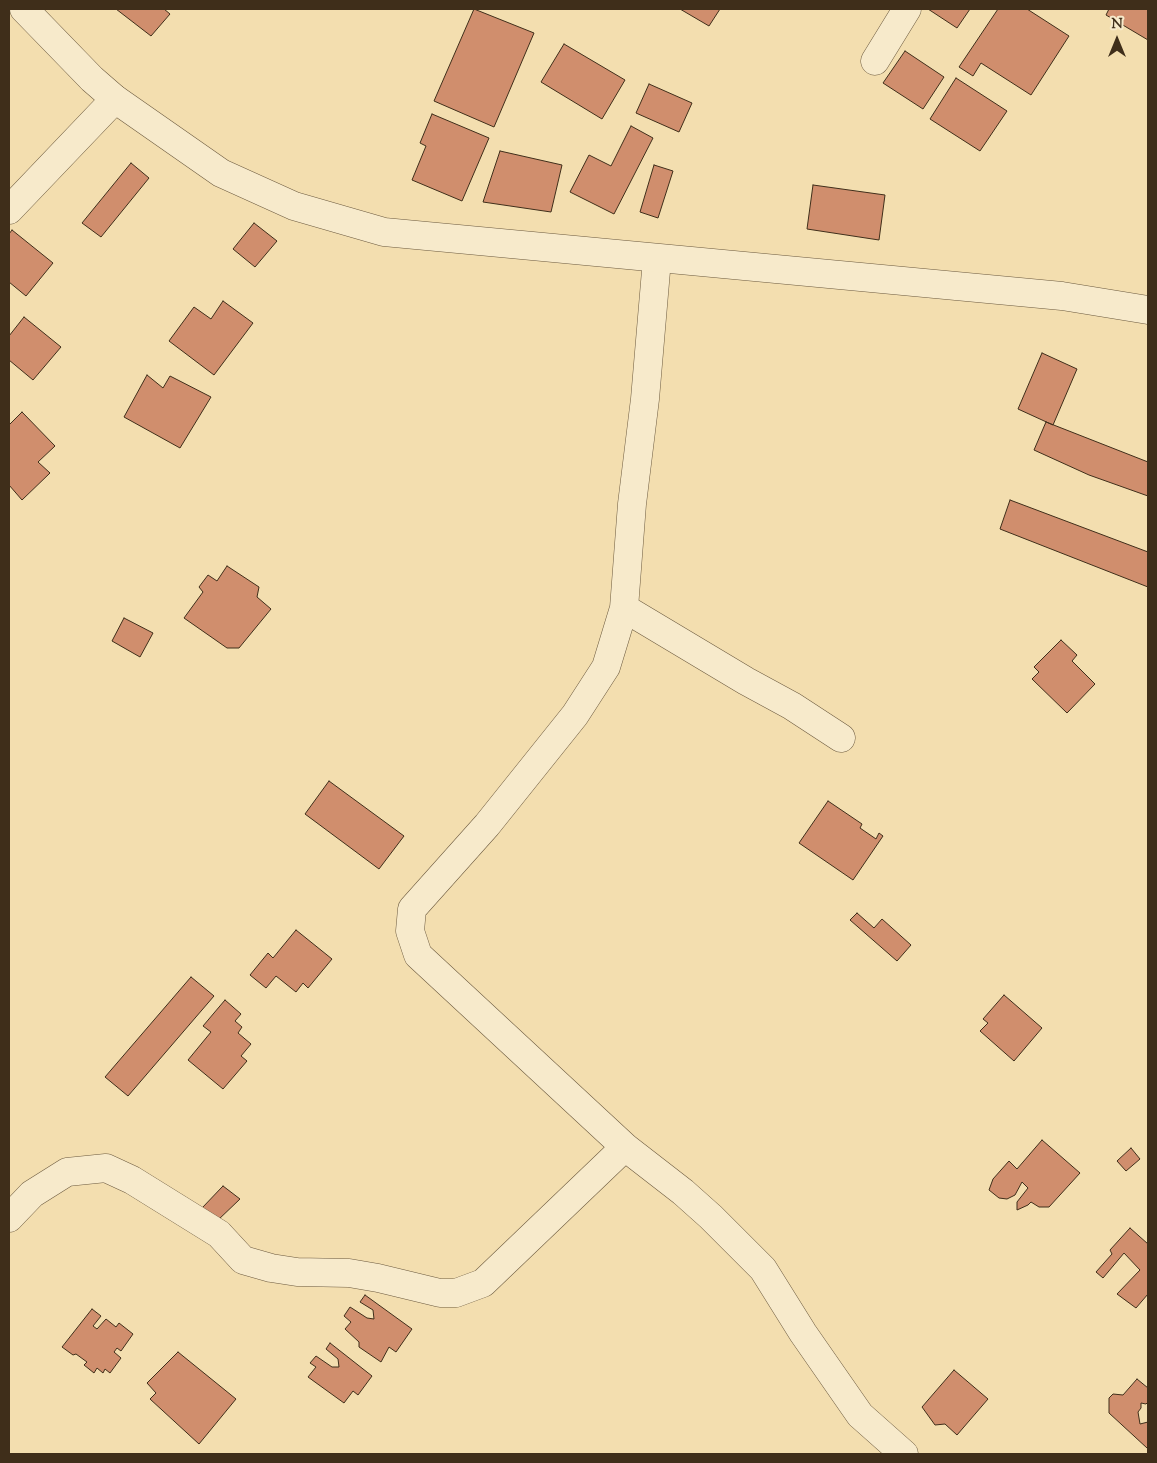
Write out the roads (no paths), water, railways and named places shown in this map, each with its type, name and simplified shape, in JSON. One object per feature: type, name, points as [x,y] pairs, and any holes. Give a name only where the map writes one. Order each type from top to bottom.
[{"type":"street","points":[[24,9],[92,79],[115,99],[221,173],[294,206],[375,230],[657,259],[1062,296],[1148,310]]},
{"type":"street","points":[[875,61],[907,9]]},
{"type":"street","points":[[9,210],[115,99]]},
{"type":"street","points":[[657,259],[645,399],[632,504],[624,608],[606,667],[575,715],[487,825],[412,909],[410,930],[418,955],[625,1147],[683,1192],[711,1217],[763,1269],[802,1333],[860,1415],[904,1454]]},
{"type":"street","points":[[624,608],[746,681],[792,706],[841,738]]},
{"type":"street","points":[[9,1218],[32,1194],[67,1172],[106,1168],[132,1180],[219,1234],[244,1260],[271,1268],[297,1272],[349,1273],[440,1293],[456,1293],[483,1283],[625,1147]]}]
